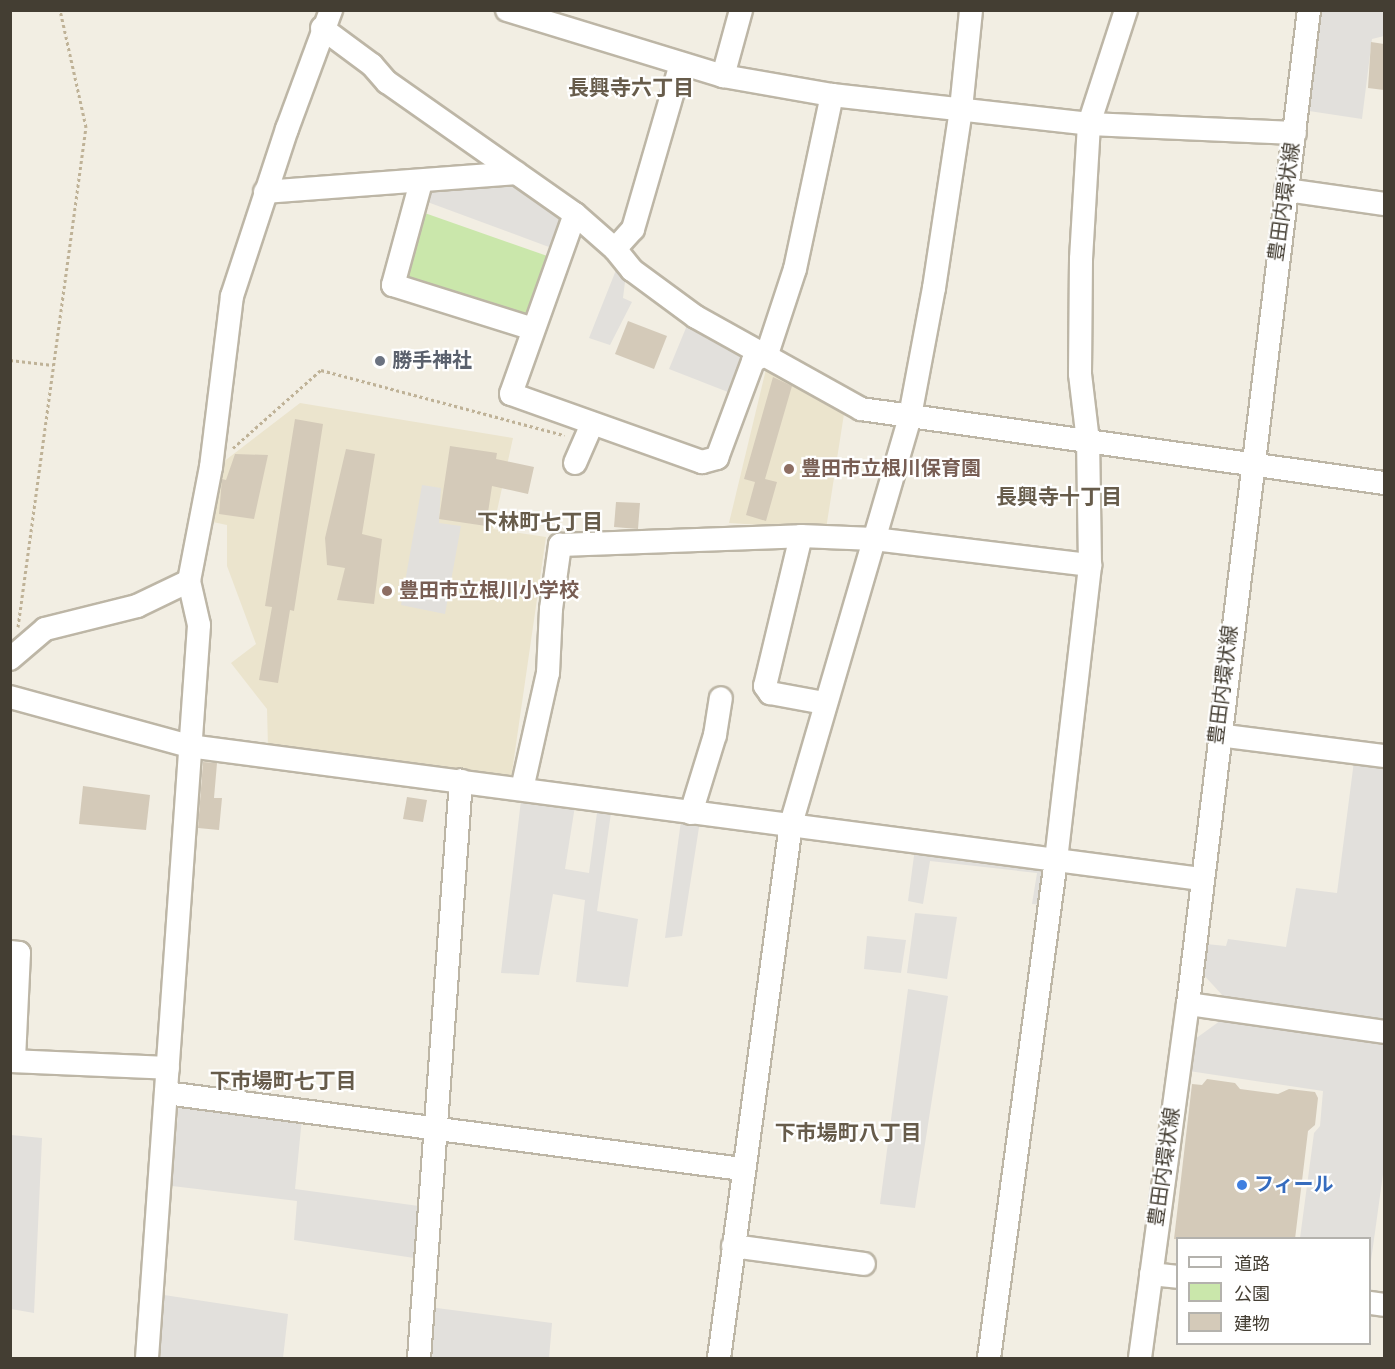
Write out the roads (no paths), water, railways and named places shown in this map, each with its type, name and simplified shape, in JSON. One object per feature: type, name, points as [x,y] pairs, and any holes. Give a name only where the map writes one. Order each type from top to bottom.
[{"type":"street","points":[[507,10],[723,76],[832,94],[1089,124],[1294,134]]},
{"type":"street","points":[[723,76],[741,10]]},
{"type":"street","points":[[719,1359],[742,1169],[790,824],[824,702],[910,416],[961,109],[971,10]]},
{"type":"street","points":[[989,1359],[1056,860],[1090,565],[1088,441],[1080,374],[1081,259],[1089,124],[1126,10]]},
{"type":"street","name":"豊田内環状線","points":[[1140,1359],[1188,1004],[1218,735],[1309,10]]},
{"type":"street","points":[[147,1359],[199,625],[189,581],[211,467],[232,296],[265,192],[327,19],[387,82],[575,214],[615,249],[632,270],[696,317],[767,354],[861,409],[1384,483]]},
{"type":"street","points":[[615,249],[633,229],[681,64]]},
{"type":"street","points":[[575,214],[511,394],[588,432],[702,462],[717,458],[753,361],[767,354],[795,269],[832,94]]},
{"type":"street","points":[[265,192],[421,182],[516,173]]},
{"type":"street","points":[[421,182],[393,285],[533,329]]},
{"type":"street","points":[[1286,190],[1384,204]]},
{"type":"street","points":[[575,463],[588,432]]},
{"type":"street","points":[[522,789],[548,673],[551,609],[560,545],[801,536],[874,539],[1090,565]]},
{"type":"street","points":[[801,536],[765,686],[770,693],[824,702]]},
{"type":"street","points":[[12,657],[29,639],[52,626],[137,606],[189,581]]},
{"type":"street","points":[[10,697],[189,746],[1201,879]]},
{"type":"street","points":[[691,813],[715,735],[721,698]]},
{"type":"street","points":[[1218,735],[1384,756]]},
{"type":"street","points":[[419,1359],[461,781]]},
{"type":"street","points":[[10,952],[18,953],[12,1061],[168,1068]]},
{"type":"street","points":[[1188,1004],[1384,1032]]},
{"type":"street","points":[[166,1093],[435,1126],[742,1169]]},
{"type":"street","points":[[733,1246],[864,1264]]},
{"type":"street","points":[[1151,1274],[1176,1277]]},
{"type":"place","name":"勝手神社","points":[[380,361]]},
{"type":"place","name":"豊田市立根川保育園","points":[[789,469]]},
{"type":"place","name":"豊田市立根川小学校","points":[[387,591]]},
{"type":"place","name":"フィール","points":[[1242,1185]]},
{"type":"district","name":"長興寺六丁目","points":[[631,89]]},
{"type":"district","name":"長興寺十丁目","points":[[1059,498]]},
{"type":"district","name":"下林町七丁目","points":[[540,523]]},
{"type":"district","name":"下市場町七丁目","points":[[283,1082]]},
{"type":"district","name":"下市場町八丁目","points":[[848,1134]]}]
